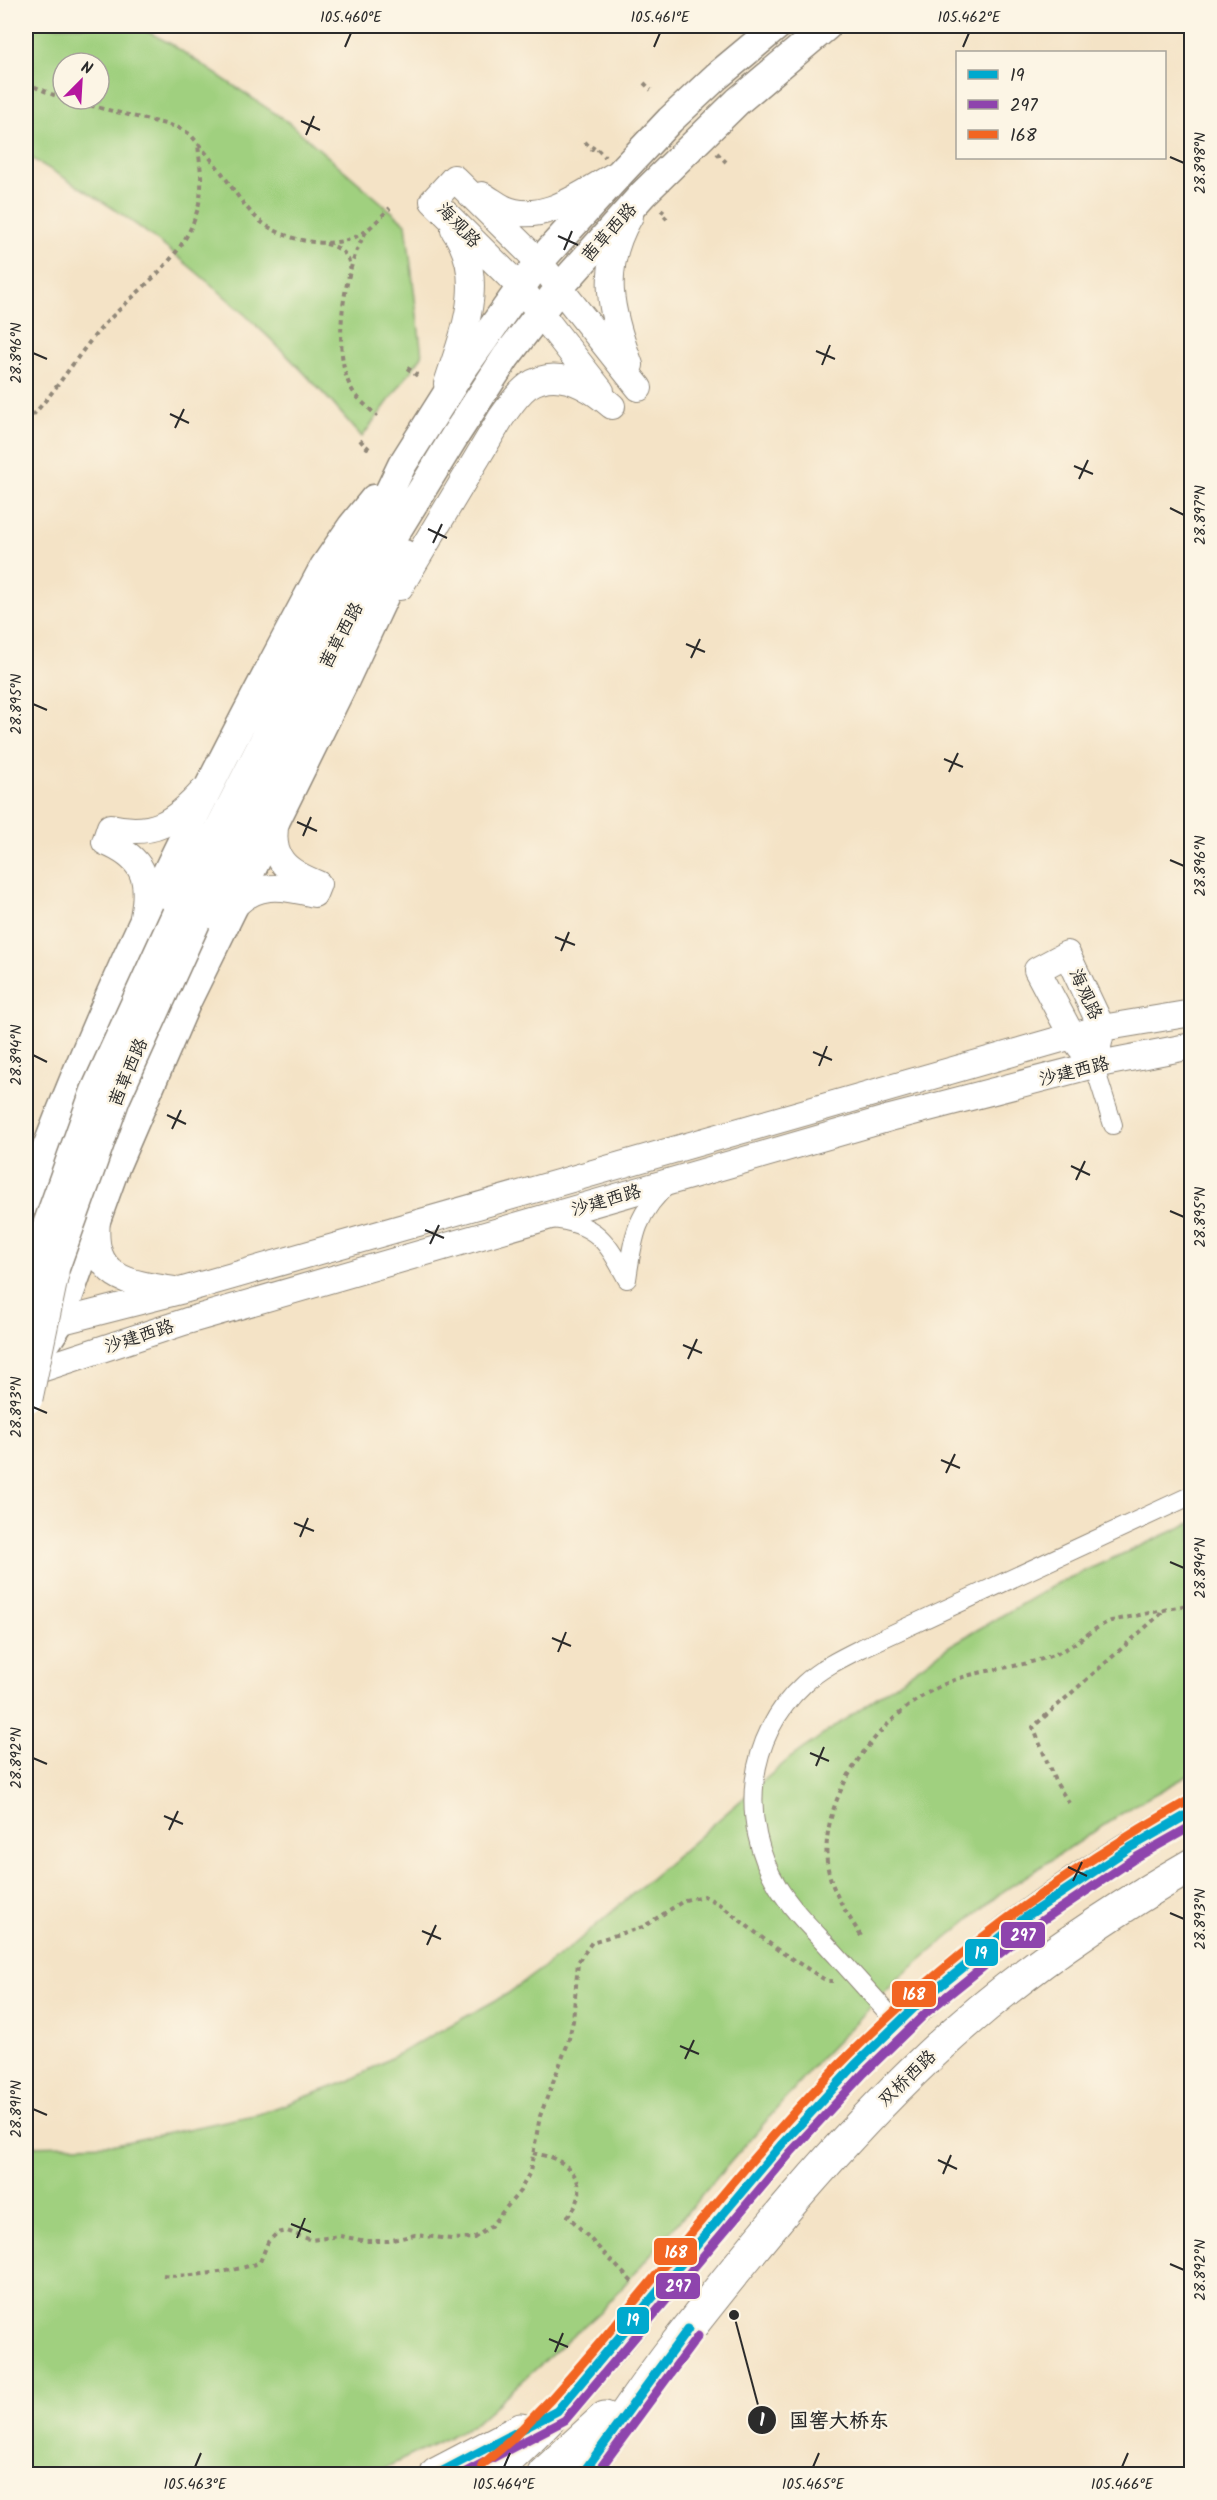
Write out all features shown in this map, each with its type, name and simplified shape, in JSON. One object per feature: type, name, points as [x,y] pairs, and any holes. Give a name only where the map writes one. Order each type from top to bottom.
[{"type":"highway","points":[[26,1375],[39,1279]]},
{"type":"highway","points":[[490,2475],[557,2411],[782,2144],[832,2089],[898,2024],[968,1962],[1027,1916],[1131,1847],[1191,1812]]},
{"type":"highway","name":"双桥西路","points":[[673,2348],[815,2174],[928,2056],[1006,1990],[1058,1951],[1113,1912],[1191,1865]]},
{"type":"highway","points":[[544,2475],[626,2398],[673,2348]]},
{"type":"highway","points":[[582,2475],[673,2348]]},
{"type":"highway","points":[[437,2475],[557,2411]]},
{"type":"main road","name":"茜草西路","points":[[26,1375],[39,1279],[116,1098],[186,918],[402,465],[441,402],[539,262],[670,120],[717,76],[777,26]]},
{"type":"main road","name":"茜草西路","points":[[186,918],[388,545],[506,357],[560,287],[655,199],[738,101],[827,26]]},
{"type":"main road","points":[[454,178],[503,208],[525,213],[550,210],[621,172]]},
{"type":"main road","name":"海观路","points":[[612,406],[520,287],[433,201],[454,178],[539,262],[639,388]]},
{"type":"main road","points":[[345,680],[456,491],[517,397],[528,386],[542,379],[558,378],[575,381],[593,389],[612,406],[639,388],[614,316],[610,277],[612,255],[620,233],[655,199]]},
{"type":"main road","points":[[433,201],[466,251],[472,282],[467,322],[441,402]]},
{"type":"main road","points":[[26,1375],[59,1323],[116,1166],[187,1001],[345,680],[404,555],[456,434]]},
{"type":"main road","points":[[26,1203],[48,1141],[113,985],[214,778],[324,567],[351,526],[402,465]]},
{"type":"main road","points":[[142,923],[147,887],[144,875],[128,854],[105,842],[110,827],[138,831],[164,825],[177,817],[214,778]]},
{"type":"main road","points":[[230,910],[238,900],[266,887],[288,887],[314,894],[318,884],[293,873],[276,854],[273,834],[276,821]]},
{"type":"main road","name":"海观路","points":[[1067,954],[1102,1028],[1094,1065],[1072,1036],[1037,970],[1067,954]]},
{"type":"main road","name":"沙建西路","points":[[26,1329],[59,1323],[180,1291],[1072,1036],[1102,1028],[1191,1013]]},
{"type":"main road","name":"沙建西路","points":[[26,1375],[187,1321],[890,1118],[1094,1065],[1191,1046]]},
{"type":"main road","points":[[48,1141],[116,1166]]},
{"type":"main road","points":[[98,1215],[95,1240],[98,1251],[111,1272],[134,1282],[180,1291]]},
{"type":"street","points":[[1094,1065],[1113,1125]]},
{"type":"street","points":[[540,1218],[567,1220],[585,1226],[600,1236],[610,1246],[627,1279],[635,1233],[641,1216],[657,1194],[673,1181]]},
{"type":"street","points":[[898,2024],[796,1912],[778,1887],[763,1857],[757,1838],[753,1797],[757,1765],[764,1738],[780,1710],[804,1684],[830,1665],[1191,1496]]},
{"type":"path","points":[[26,83],[51,94]]},
{"type":"path","points":[[644,83],[651,90]]},
{"type":"path","points":[[111,111],[177,127],[190,134],[248,209],[260,221],[277,231],[339,249],[349,259],[350,266],[340,331],[344,364],[351,388],[376,416]]},
{"type":"path","points":[[585,142],[592,149],[594,146]]},
{"type":"path","points":[[26,422],[39,409],[75,359],[104,326],[166,267],[180,249],[199,206],[202,186],[198,143]]},
{"type":"path","points":[[717,153],[726,162]]},
{"type":"path","points":[[655,199],[661,213],[668,220]]},
{"type":"path","points":[[320,243],[352,238],[366,231],[390,208]]},
{"type":"path","points":[[348,282],[357,251],[366,231]]},
{"type":"path","points":[[407,368],[416,374],[413,378]]},
{"type":"path","points":[[360,440],[367,448],[370,445]]},
{"type":"path","points":[[861,1936],[832,1886],[827,1864],[826,1844],[829,1825],[845,1783],[861,1756],[892,1720],[911,1704],[946,1683],[968,1676],[1026,1665],[1072,1647],[1102,1625],[1191,1604]]},
{"type":"path","points":[[1069,1803],[1054,1781],[1033,1728],[1164,1611]]},
{"type":"path","points":[[163,2275],[180,2277],[248,2268],[260,2262],[268,2242],[276,2233],[287,2231],[311,2240],[340,2236],[366,2241],[388,2241],[421,2234],[452,2239],[474,2238],[490,2228],[520,2191],[530,2172],[540,2116],[560,2068],[573,2020],[578,1962],[584,1950],[603,1936],[643,1926],[696,1896],[711,1898],[778,1950],[827,1981],[842,1979],[851,1972]]},
{"type":"path","points":[[533,2153],[556,2159],[569,2169],[578,2182],[580,2197],[575,2209],[568,2216],[651,2302]]},
{"type":"green space","points":[[26,26],[137,26],[171,44],[288,122],[406,224],[422,356],[362,437],[314,383],[238,308],[140,227],[26,155]]},
{"type":"green space","points":[[1191,1523],[1191,1774],[1133,1806],[1002,1892],[899,1978],[818,2061],[605,2307],[473,2425],[373,2474],[26,2474],[26,2146],[116,2144],[259,2114],[349,2081],[507,1994],[571,1947],[790,1758],[951,1645],[1058,1583]]},
{"type":"transit line","name":"168","points":[[482,2465],[511,2440],[551,2399],[763,2147],[838,2066],[877,2028],[918,1991],[1003,1922],[1092,1859],[1186,1802]]},
{"type":"transit line","name":"19","points":[[437,2474],[557,2411],[782,2144],[855,2065],[919,2003],[1027,1916],[1131,1847],[1192,1812]]},
{"type":"transit line","name":"297","points":[[462,2474],[565,2420],[791,2152],[864,2073],[927,2012],[1034,1926],[1137,1857],[1192,1826]]},
{"type":"transit line","name":"19","points":[[582,2474],[688,2329]]},
{"type":"transit line","name":"297","points":[[596,2474],[698,2336]]},
{"type":"place","name":"国窖大桥东","points":[[734,2315]]}]
